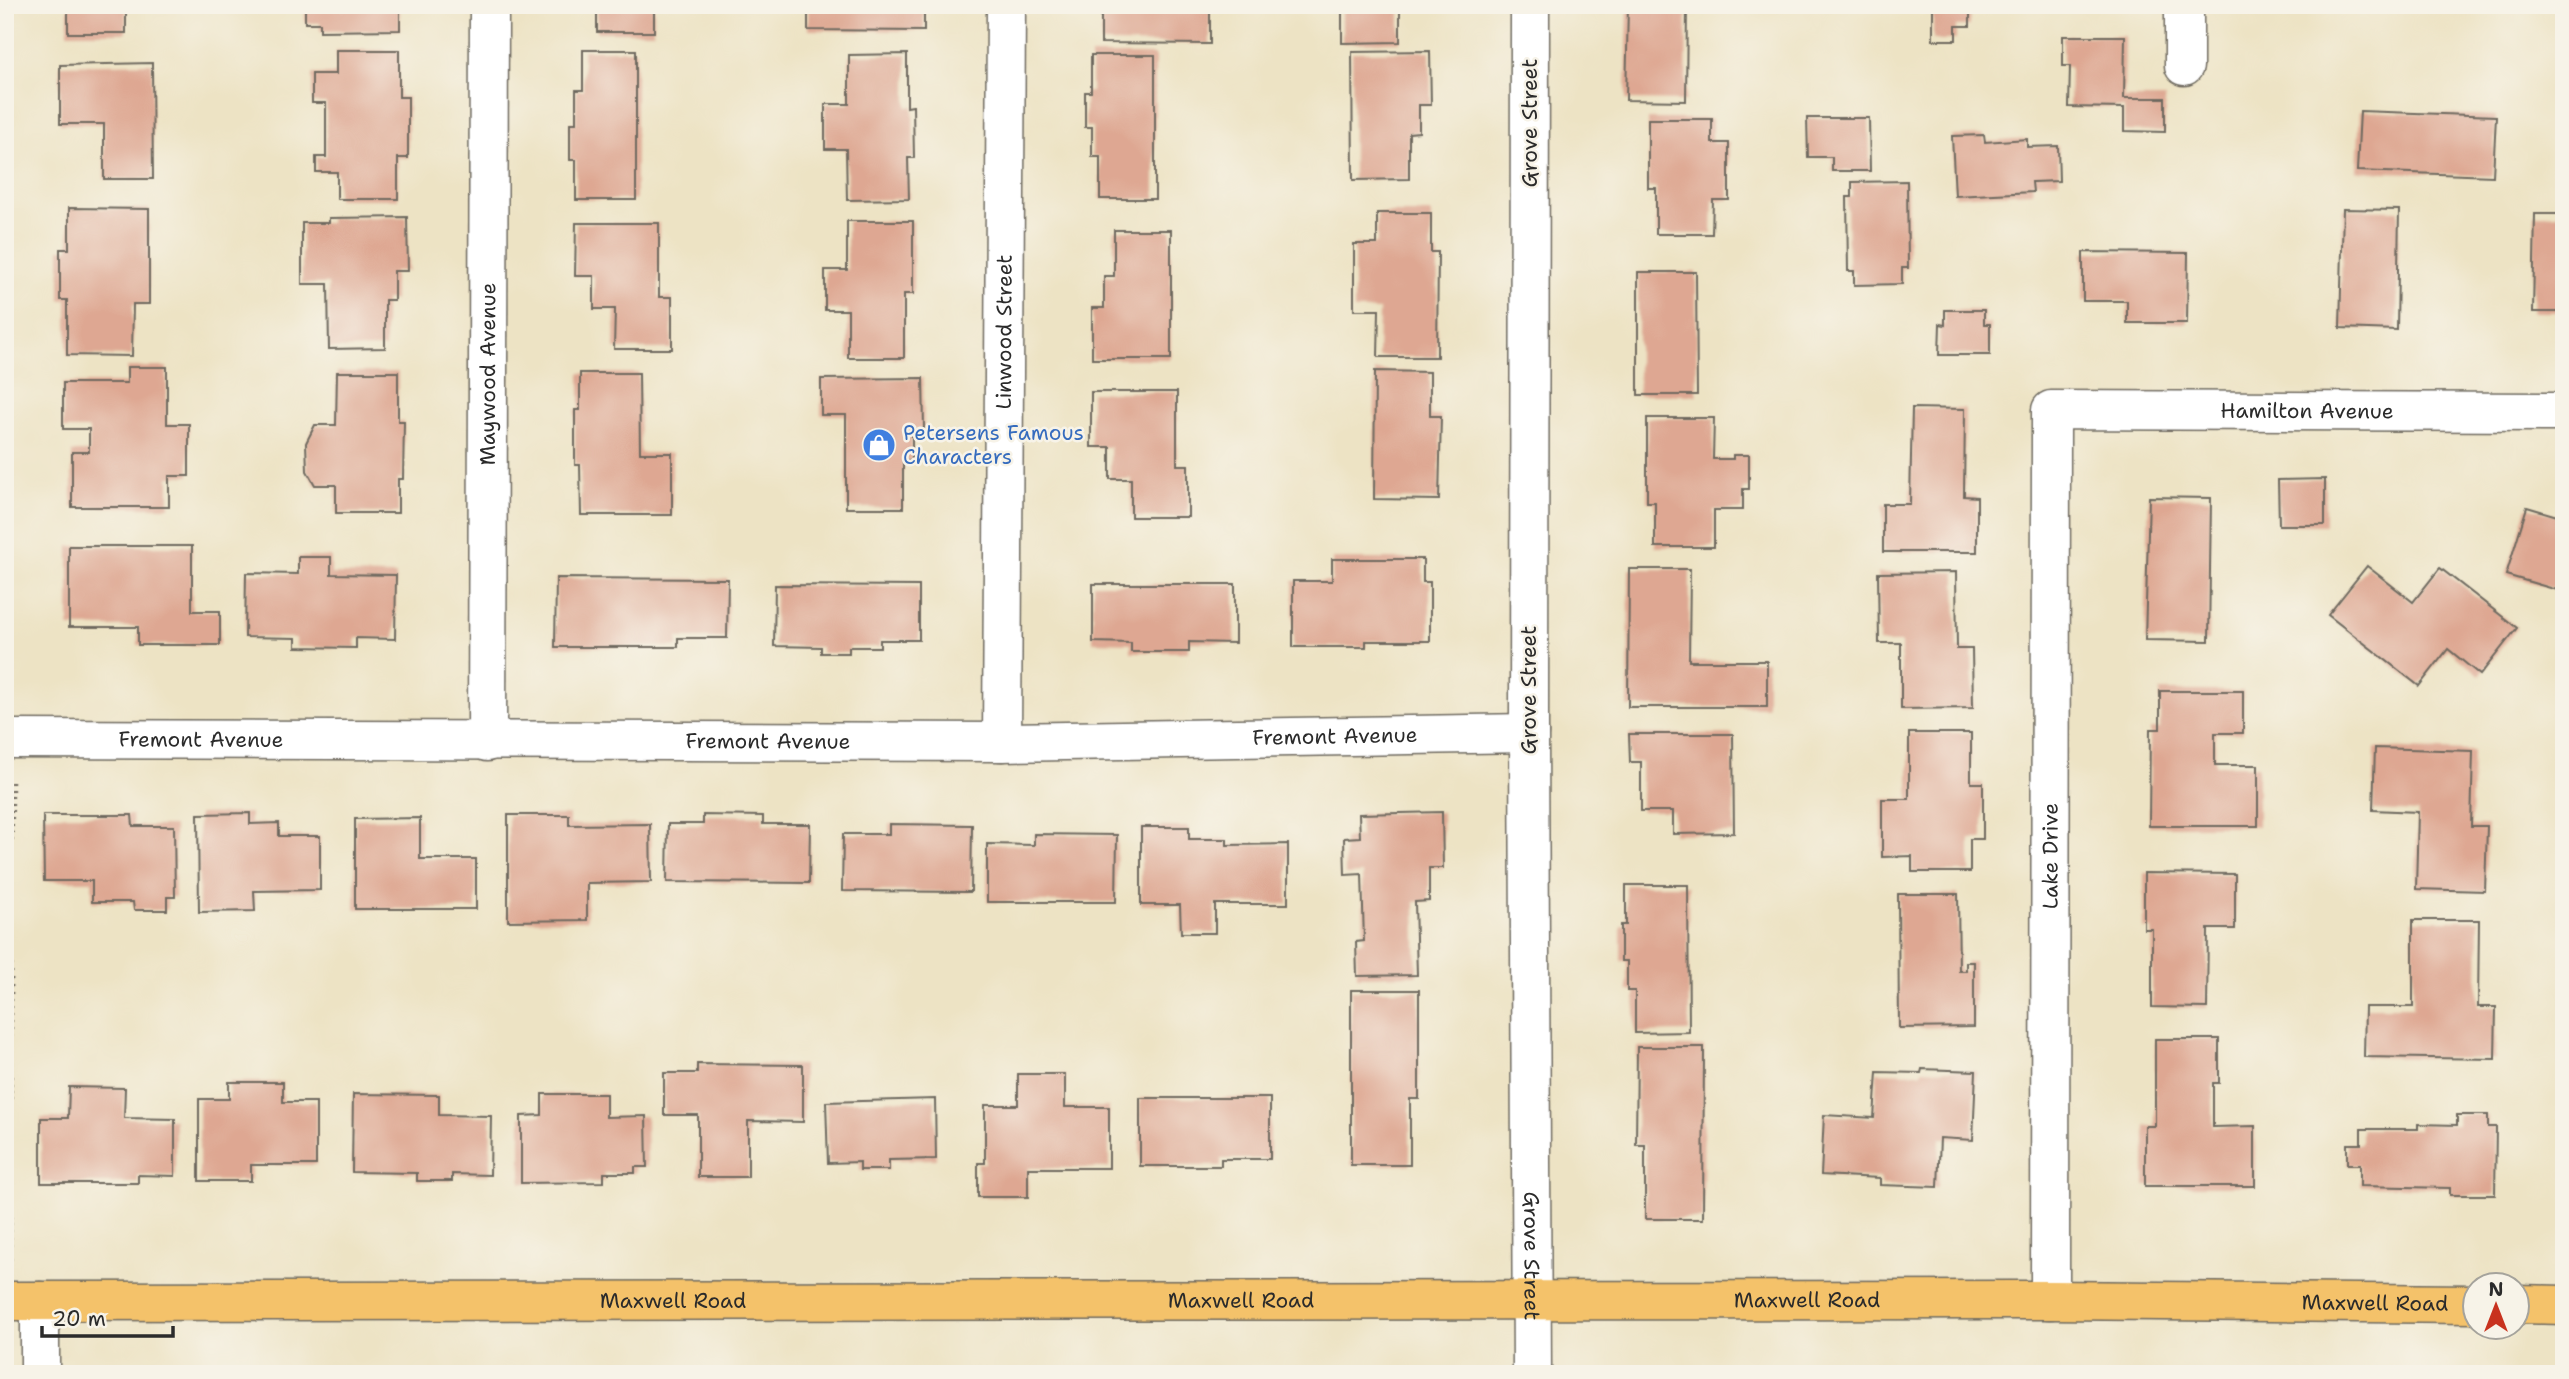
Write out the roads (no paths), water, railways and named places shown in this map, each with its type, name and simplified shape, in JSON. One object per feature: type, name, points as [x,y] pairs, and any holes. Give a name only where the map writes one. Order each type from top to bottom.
[{"type":"main road","name":"Maxwell Road","points":[[18,1301],[2050,1300],[2460,1304]]},
{"type":"main road","points":[[2530,1304],[2564,1305]]},
{"type":"street","name":"Maywood Avenue","points":[[487,742],[489,5]]},
{"type":"street","name":"Linwood Street","points":[[1002,742],[1006,5]]},
{"type":"street","name":"Grove Street","points":[[1531,5],[1529,733],[1532,1374]]},
{"type":"street","points":[[2184,66],[2185,5]]},
{"type":"street","name":"Hamilton Avenue","points":[[2051,410],[2564,412]]},
{"type":"street","name":"Lake Drive","points":[[2050,1300],[2051,410]]},
{"type":"street","name":"Fremont Avenue","points":[[9,739],[1002,742],[1529,733]]},
{"type":"street","points":[[18,1301],[40,1374]]},
{"type":"place","name":"Petersens Famous Characters","points":[[879,445]]}]
